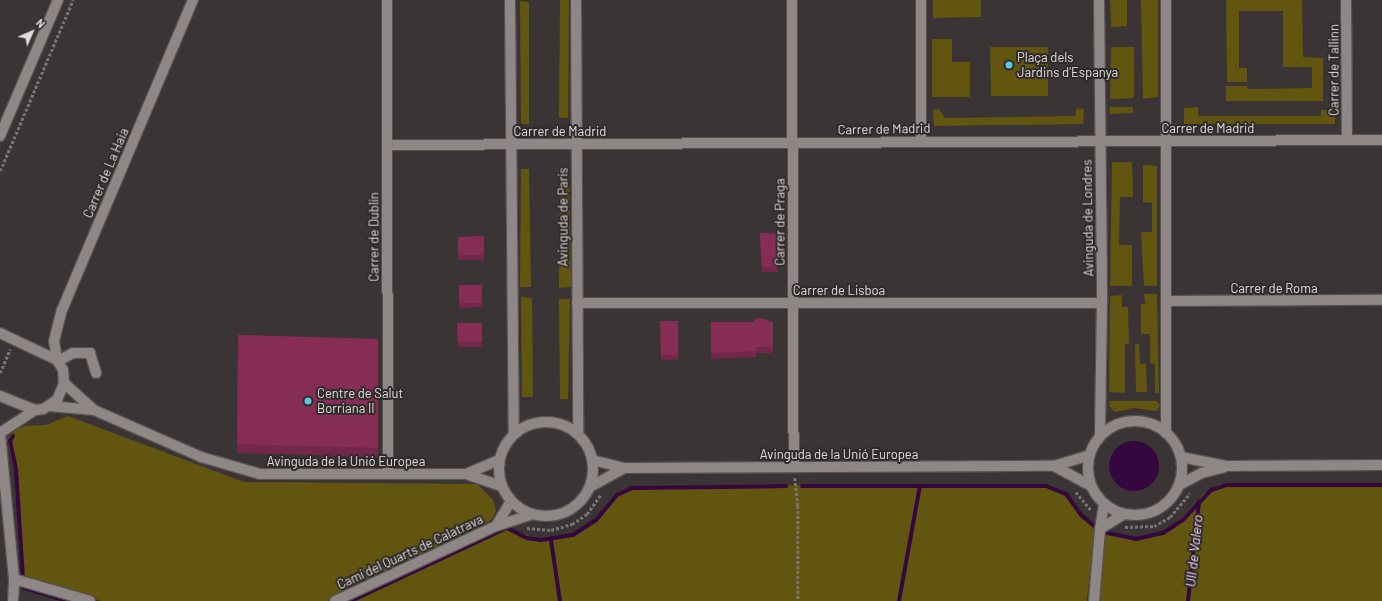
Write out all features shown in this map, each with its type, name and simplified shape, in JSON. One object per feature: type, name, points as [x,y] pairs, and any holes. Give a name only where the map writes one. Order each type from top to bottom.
[{"type":"street","points":[[0,136],[58,0]]},
{"type":"street","name":"Carrer de La Haia","points":[[58,361],[54,341],[62,310],[193,0]]},
{"type":"street","name":"Carrer de Dublín","points":[[387,0],[388,474]]},
{"type":"street","points":[[510,0],[510,144],[514,434]]},
{"type":"street","name":"Avinguda de París","points":[[576,0],[576,304],[578,434]]},
{"type":"street","name":"Carrer de Praga","points":[[792,0],[794,472]]},
{"type":"street","points":[[921,142],[922,0]]},
{"type":"street","name":"Avinguda de Londres","points":[[1099,0],[1102,303],[1100,436]]},
{"type":"street","points":[[1166,0],[1166,433]]},
{"type":"street","name":"Carrer de Tallinn","points":[[1346,0],[1347,140]]},
{"type":"street","name":"Carrer de Madrid","points":[[387,145],[1382,140]]},
{"type":"street","name":"Carrer de Roma","points":[[1166,301],[1382,300]]},
{"type":"street","name":"Carrer de Lisboa","points":[[576,304],[1102,303]]},
{"type":"street","points":[[0,333],[58,361],[63,370],[64,382],[57,400],[49,406]]},
{"type":"street","points":[[58,361],[73,353],[90,353],[96,373]]},
{"type":"street","name":"Avinguda de la Unió Europea","points":[[64,382],[94,410]]},
{"type":"street","points":[[0,396],[36,410]]},
{"type":"street","name":"Avinguda de la Unió Europea","points":[[14,579],[0,433],[36,410],[49,406],[94,410],[201,457],[260,474],[466,474],[501,486]]},
{"type":"street","points":[[1124,514],[1104,504],[1091,486],[1088,471],[1089,455],[1100,436],[1109,428],[1132,421],[1156,426],[1166,433],[1173,440],[1181,457],[1180,485]]},
{"type":"street","points":[[539,422],[566,426],[578,434],[584,441],[592,460],[590,487],[583,499],[573,509],[560,515],[546,517],[532,514],[511,501],[501,486],[499,460],[504,446],[514,434],[525,426],[539,422]]},
{"type":"street","name":"Avinguda de la Unió Europea","points":[[592,460],[624,468],[794,472],[1054,466],[1089,455]]},
{"type":"street","points":[[1181,457],[1226,466],[1382,465]]},
{"type":"street","name":"Avinguda de la Unió Europea","points":[[466,474],[499,460]]},
{"type":"street","name":"Avinguda de la Unió Europea","points":[[1054,466],[1091,486]]},
{"type":"street","points":[[1104,523],[1124,514],[1151,513],[1163,506],[1180,485],[1202,473],[1226,466]]},
{"type":"street","name":"Avinguda de la Unió Europea","points":[[590,487],[624,468]]},
{"type":"street","points":[[496,526],[511,501]]},
{"type":"street","points":[[1094,601],[1104,523],[1104,504]]},
{"type":"street","name":"Camí del Quarts de Calatrava","points":[[335,601],[496,526],[532,514]]},
{"type":"street","points":[[13,601],[14,579],[90,601]]},
{"type":"path","points":[[0,171],[73,0]]},
{"type":"path","points":[[787,476],[794,472]]},
{"type":"path","points":[[794,472],[803,476]]},
{"type":"path","points":[[794,472],[798,506],[798,601]]},
{"type":"path","points":[[1075,490],[1104,523],[1136,528],[1154,526],[1170,517],[1194,486]]},
{"type":"path","points":[[524,527],[551,530],[572,524],[587,514],[605,489]]},
{"type":"shaded area","points":[[560,0],[569,0],[568,118],[559,118]]},
{"type":"shaded area","points":[[933,0],[981,0],[981,17],[933,18]]},
{"type":"shaded area","points":[[1110,0],[1127,0],[1127,26],[1111,27]]},
{"type":"shaded area","points":[[1141,0],[1158,0],[1158,97],[1143,99]]},
{"type":"shaded area","points":[[1226,0],[1302,0],[1303,57],[1323,58],[1323,101],[1226,101],[1226,86],[1247,86],[1248,89],[1312,88],[1312,67],[1283,67],[1283,11],[1239,11],[1239,68],[1247,68],[1247,82],[1227,82]]},
{"type":"shaded area","points":[[520,1],[529,2],[529,124],[521,124]]},
{"type":"shaded area","points":[[932,39],[952,39],[952,62],[970,62],[970,97],[932,97]]},
{"type":"shaded area","points":[[990,47],[1048,47],[1048,96],[991,96]]},
{"type":"shaded area","points":[[1111,47],[1134,47],[1134,98],[1110,99]]},
{"type":"shaded area","points":[[1110,107],[1133,107],[1133,113],[1109,114]]},
{"type":"shaded area","points":[[1198,107],[1198,116],[1321,116],[1321,110],[1335,110],[1335,124],[1184,124],[1184,108]]},
{"type":"shaded area","points":[[1081,108],[1084,110],[1083,124],[934,126],[933,110],[939,109],[945,118],[1075,116],[1076,109]]},
{"type":"shaded area","points":[[1112,162],[1132,162],[1133,197],[1120,197],[1119,245],[1132,245],[1132,286],[1110,286]]},
{"type":"shaded area","points":[[1143,165],[1157,166],[1157,286],[1144,286],[1141,232],[1152,232],[1152,203],[1143,202]]},
{"type":"shaded area","points":[[521,169],[529,169],[531,287],[520,287]]},
{"type":"shaded area","points":[[560,170],[569,170],[571,287],[559,288]]},
{"type":"shaded area","points":[[1144,294],[1157,294],[1159,393],[1155,393],[1155,364],[1150,363],[1150,334],[1141,334],[1141,304],[1145,304]]},
{"type":"shaded area","points":[[1122,295],[1122,307],[1128,307],[1129,344],[1125,344],[1125,393],[1109,392],[1110,296]]},
{"type":"shaded area","points":[[521,297],[532,298],[533,397],[522,397]]},
{"type":"shaded area","points":[[559,299],[570,299],[568,399],[560,399]]},
{"type":"shaded area","points":[[1135,344],[1139,344],[1140,364],[1146,364],[1147,392],[1136,392]]},
{"type":"shaded area","points":[[1109,401],[1156,401],[1160,405],[1157,411],[1134,408],[1115,412],[1110,407]]},
{"type":"shaded area","points":[[68,416],[244,482],[477,484],[493,500],[496,511],[492,519],[469,534],[375,581],[327,601],[102,601],[22,576],[14,470],[7,439],[14,431],[24,426],[46,425]]},
{"type":"shaded area","points":[[1134,441],[1148,445],[1155,452],[1159,466],[1155,480],[1148,487],[1134,491],[1120,487],[1113,480],[1109,466],[1113,452],[1120,445]]},
{"type":"shaded area","points":[[1220,484],[1382,484],[1382,601],[1100,601],[1105,539],[1108,531],[1118,536],[1136,538],[1152,536],[1170,528],[1191,510],[1203,494]]},
{"type":"shaded area","points":[[632,486],[1046,486],[1061,491],[1095,527],[1087,601],[347,601],[505,528],[541,540],[573,534],[596,519],[617,494]]},
{"type":"building","points":[[760,233],[777,234],[778,267],[762,267]]},
{"type":"building","points":[[484,236],[484,255],[458,255],[458,237]]},
{"type":"building","points":[[459,285],[482,285],[482,303],[459,303]]},
{"type":"building","points":[[760,318],[773,322],[773,347],[756,347],[756,351],[711,353],[711,322],[754,322],[754,319]]},
{"type":"building","points":[[660,321],[678,321],[678,355],[661,355]]},
{"type":"building","points":[[457,323],[482,323],[482,342],[458,342]]},
{"type":"building","name":"Centre de Salut Borriana II","points":[[238,335],[378,339],[378,448],[237,444]]},
{"type":"waterway","points":[[13,436],[10,441],[16,470],[23,577]]},
{"type":"waterway","points":[[1108,533],[1136,539],[1163,533],[1183,520],[1211,490],[1226,485],[1382,485]]},
{"type":"waterway","points":[[351,601],[507,528],[527,538],[541,540],[573,535],[596,520],[617,495],[632,488],[786,486]]},
{"type":"waterway","points":[[802,486],[1046,486],[1066,494],[1081,515],[1093,525]]},
{"type":"waterway","points":[[899,601],[920,486]]},
{"type":"waterway","name":"Ull de Valero","points":[[1188,601],[1199,502]]},
{"type":"waterway","points":[[551,540],[560,601]]},
{"type":"waterway","points":[[24,588],[67,601]]},
{"type":"place","name":"Plaça dels Jardins d'Espanya","points":[[1009,65]]},
{"type":"place","name":"Centre de Salut Borriana II","points":[[308,401]]}]
